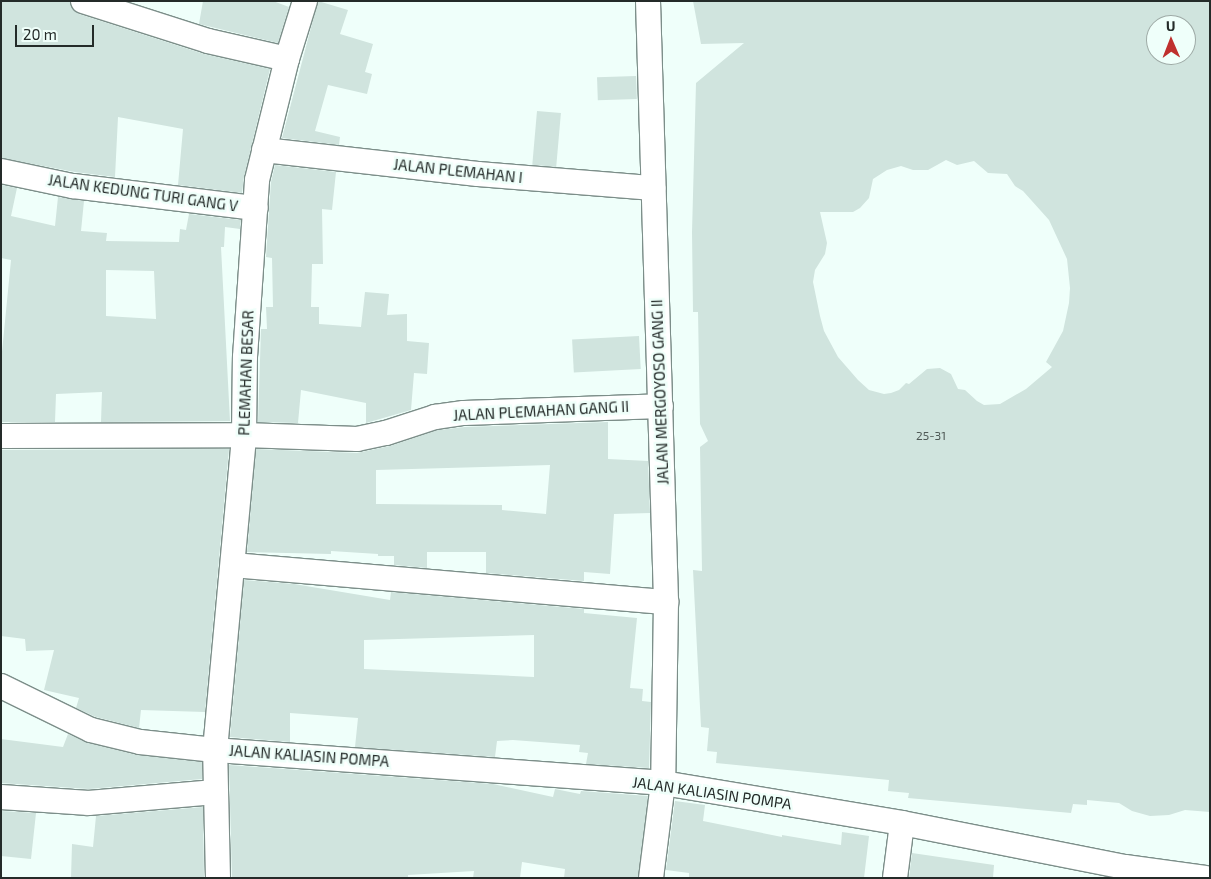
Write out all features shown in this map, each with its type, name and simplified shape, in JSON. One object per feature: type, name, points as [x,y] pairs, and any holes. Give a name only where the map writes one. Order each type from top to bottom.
[{"type":"street","points":[[83,1],[208,41],[287,59]]},
{"type":"street","name":"PLEMAHAN BESAR","points":[[218,878],[215,750],[244,435],[245,357],[257,180],[287,59],[306,1]]},
{"type":"street","name":"JALAN MERGOYOSO GANG II","points":[[648,1],[666,602],[663,782],[651,878]]},
{"type":"street","name":"JALAN PLEMAHAN I","points":[[264,150],[478,174],[653,188]]},
{"type":"street","name":"JALAN KEDUNG TURI GANG V","points":[[1,171],[73,186],[256,208]]},
{"type":"street","name":"JALAN PLEMAHAN GANG II","points":[[1,436],[244,435],[357,439],[386,433],[436,418],[464,413],[661,406]]},
{"type":"street","points":[[233,565],[666,602]]},
{"type":"street","name":"JALAN KALIASIN POMPA","points":[[1,686],[91,730],[140,742],[215,750],[663,782],[902,823],[1124,872],[1205,878]]},
{"type":"street","points":[[1,797],[89,803],[215,792]]},
{"type":"street","points":[[895,878],[902,823]]},
{"type":"building","points":[[1,1],[70,1],[73,10],[79,14],[204,54],[270,69],[244,177],[242,193],[178,185],[183,129],[118,117],[115,177],[75,172],[1,158]]},
{"type":"building","points":[[203,1],[273,1],[289,7],[278,43],[199,24]]},
{"type":"building","points":[[318,1],[348,10],[340,34],[373,44],[365,72],[372,74],[367,94],[328,85],[315,131],[340,137],[339,145],[282,138]]},
{"type":"building","points":[[693,1],[1210,1],[1210,812],[1185,810],[1169,815],[1150,816],[1132,811],[1119,803],[1087,800],[1087,805],[1073,804],[1071,813],[908,798],[909,793],[888,791],[889,780],[716,763],[717,752],[707,751],[709,728],[701,727],[693,570],[702,571],[700,447],[708,441],[700,424],[698,312],[693,312],[692,232],[696,83],[744,43],[701,44]],"holes":[[[946,160],[957,165],[974,161],[988,173],[1007,174],[1015,186],[1023,191],[1049,220],[1067,259],[1070,288],[1069,303],[1063,331],[1046,362],[1052,367],[1026,389],[1000,404],[984,405],[977,401],[965,390],[958,389],[951,374],[940,368],[927,369],[909,384],[906,383],[899,390],[891,393],[884,394],[869,390],[838,357],[824,331],[813,282],[815,270],[825,254],[827,243],[820,212],[853,212],[860,208],[869,198],[873,179],[887,170],[901,166],[913,170],[928,170]]]},
{"type":"building","points":[[636,76],[637,99],[598,100],[597,77]]},
{"type":"building","points":[[537,111],[561,113],[556,167],[532,165]]},
{"type":"building","points":[[275,165],[336,172],[332,210],[322,209],[323,264],[312,264],[311,307],[319,307],[319,324],[361,327],[365,292],[389,294],[387,315],[407,314],[407,341],[429,343],[427,374],[414,373],[411,410],[366,423],[366,403],[301,390],[298,423],[258,422],[261,329],[267,329],[266,307],[273,307],[272,258],[266,257],[271,182]]},
{"type":"building","points":[[1,185],[17,188],[11,216],[55,226],[58,197],[84,201],[81,231],[107,233],[106,241],[179,242],[180,229],[186,230],[189,214],[241,220],[240,229],[225,227],[224,247],[221,247],[230,421],[101,422],[102,392],[56,394],[55,422],[1,422],[1,362],[11,260],[1,258]],"holes":[[[106,270],[154,271],[156,319],[106,316]]]},
{"type":"building","points":[[639,336],[641,369],[574,372],[572,340]]},
{"type":"building","points":[[608,422],[608,459],[648,461],[650,513],[614,514],[610,574],[584,572],[584,581],[486,573],[486,552],[427,552],[427,568],[394,565],[394,556],[378,556],[378,554],[331,551],[331,554],[247,552],[256,449],[357,453],[390,446],[438,430],[465,427]],"holes":[[[550,465],[546,514],[502,510],[502,505],[376,504],[376,470]]]},
{"type":"building","points":[[229,449],[205,712],[141,710],[139,728],[96,717],[76,708],[79,698],[44,690],[54,650],[26,651],[25,639],[1,636],[1,450]]},
{"type":"building","points":[[244,580],[294,584],[390,600],[391,592],[584,609],[584,613],[637,618],[630,688],[643,689],[642,701],[651,702],[649,768],[586,764],[588,753],[579,752],[580,745],[513,740],[497,741],[495,757],[355,747],[358,718],[290,713],[290,742],[230,737]],"holes":[[[534,635],[534,677],[364,669],[364,640]]]},
{"type":"building","points":[[68,734],[88,743],[137,755],[202,762],[202,779],[89,789],[1,783],[1,739],[63,747]]},
{"type":"building","points":[[229,765],[493,784],[553,797],[555,789],[580,794],[581,791],[648,796],[638,878],[564,878],[565,869],[522,862],[520,878],[473,878],[474,871],[408,875],[408,878],[232,878]]},
{"type":"building","points":[[675,801],[705,805],[703,821],[782,837],[782,835],[841,845],[842,832],[869,836],[864,878],[689,878],[689,873],[666,870]]},
{"type":"building","points":[[203,807],[204,878],[71,878],[72,844],[93,847],[96,816]]},
{"type":"building","points":[[1,811],[36,813],[31,859],[1,856]]},
{"type":"building","points":[[912,853],[994,865],[993,878],[909,878]]}]
